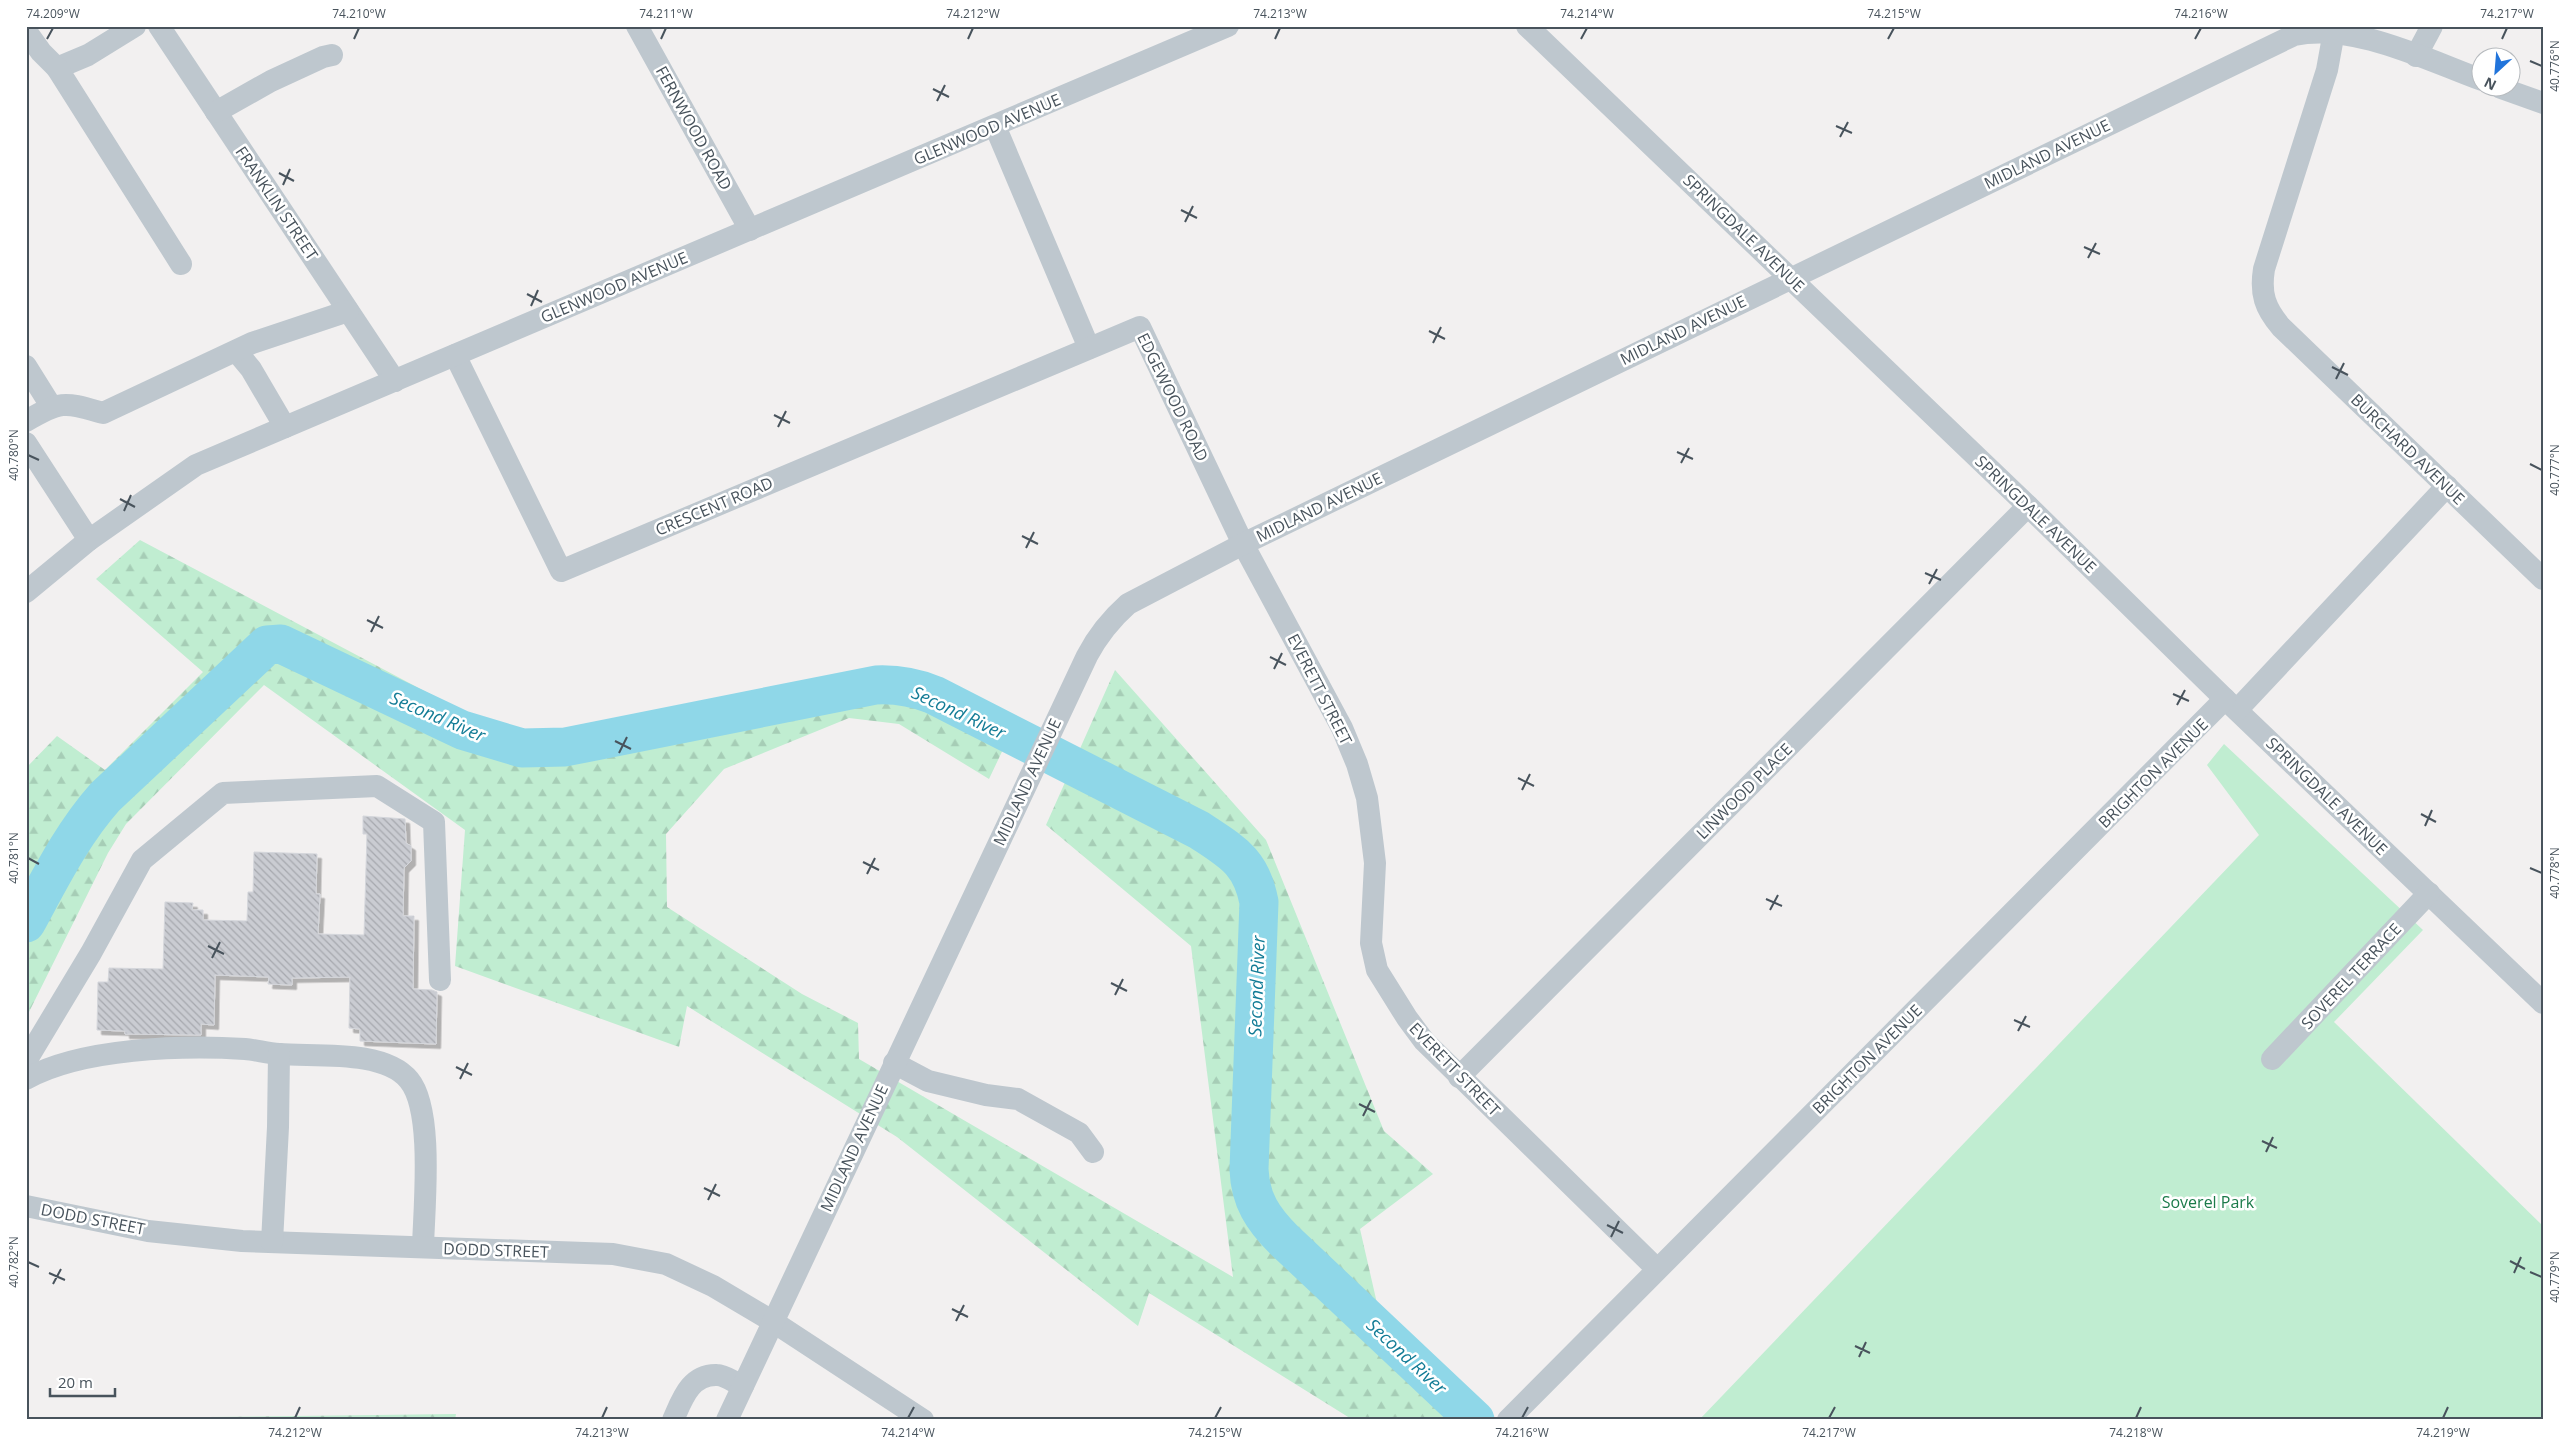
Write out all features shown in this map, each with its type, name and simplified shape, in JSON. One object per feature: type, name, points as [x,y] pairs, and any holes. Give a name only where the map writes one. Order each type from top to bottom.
[{"type":"street","points":[[57,68],[88,55],[135,26]]},
{"type":"street","name":"FRANKLIN STREET","points":[[160,26],[395,381]]},
{"type":"street","name":"FERNWOOD ROAD","points":[[637,26],[750,230]]},
{"type":"street","name":"GLENWOOD AVENUE","points":[[26,592],[89,540],[196,465],[1228,26]]},
{"type":"street","name":"SPRINGDALE AVENUE","points":[[1527,26],[2028,506],[2231,705],[2543,1004]]},
{"type":"street","points":[[2416,56],[2432,26]]},
{"type":"street","name":"MIDLAND AVENUE","points":[[727,1420],[1086,656],[1098,634],[1128,604],[1243,544],[2281,41],[2308,32],[2335,30],[2365,38],[2472,76]]},
{"type":"street","name":"BURCHARD AVENUE","points":[[2335,30],[2327,70],[2264,269],[2261,286],[2263,302],[2281,327],[2543,578]]},
{"type":"street","points":[[26,31],[41,52],[57,68],[181,264]]},
{"type":"street","points":[[216,112],[271,81],[323,57],[332,55]]},
{"type":"street","points":[[2522,96],[2543,103]]},
{"type":"street","points":[[995,126],[1088,348]]},
{"type":"street","points":[[26,422],[52,406],[70,404],[103,413],[252,343],[348,311]]},
{"type":"street","name":"EDGEWOOD ROAD","points":[[1088,348],[1140,327],[1243,544]]},
{"type":"street","name":"CRESCENT ROAD","points":[[455,355],[561,571],[1088,348]]},
{"type":"street","points":[[236,350],[251,369],[285,427]]},
{"type":"street","points":[[26,366],[52,406]]},
{"type":"street","points":[[26,443],[89,540]]},
{"type":"street","name":"BRIGHTON AVENUE","points":[[1508,1420],[1657,1269],[2231,705],[2447,486]]},
{"type":"street","name":"LINWOOD PLACE","points":[[1460,1077],[2028,506]]},
{"type":"street","name":"EVERETT STREET","points":[[1243,544],[1342,728],[1357,764],[1367,798],[1375,855],[1371,943],[1377,970],[1412,1026],[1460,1077],[1657,1269]]},
{"type":"street","points":[[26,1061],[91,953],[142,860],[222,793],[377,786],[434,822],[440,980]]},
{"type":"street","name":"SOVEREL TERRACE","points":[[2272,1059],[2429,893]]},
{"type":"street","points":[[26,1079],[42,1070],[99,1056],[176,1048],[246,1049],[279,1054],[346,1056],[389,1066],[408,1079],[419,1098],[425,1142],[423,1247]]},
{"type":"street","points":[[272,1242],[279,1054]]},
{"type":"street","points":[[894,1063],[928,1080],[986,1095],[1018,1099],[1079,1132],[1094,1152]]},
{"type":"street","name":"DODD STREET","points":[[26,1206],[148,1231],[272,1242],[613,1254],[638,1257],[666,1264],[691,1275],[772,1321],[923,1420]]},
{"type":"street","points":[[673,1420],[683,1397],[698,1379],[718,1375],[742,1386]]},
{"type":"green space","points":[[140,540],[513,738],[882,679],[1008,739],[989,779],[899,724],[849,718],[724,769],[666,834],[667,907],[802,994],[858,1023],[859,1059],[1233,1277],[1191,946],[1046,825],[1115,670],[1266,840],[1384,1131],[1433,1174],[1360,1229],[1379,1312],[1494,1420],[1353,1420],[1149,1293],[1138,1326],[897,1137],[687,1006],[679,1047],[455,966],[465,830],[264,685],[126,824],[108,853],[26,1018],[26,768],[57,736],[105,770],[203,672],[96,579]]},
{"type":"green space","name":"Soverel Park","points":[[2224,744],[2423,930],[2334,1022],[2543,1226],[2543,1420],[1699,1420],[2259,835],[2207,765]]},
{"type":"green space","points":[[456,1414],[455,1420],[205,1420],[208,1417]]},
{"type":"building","points":[[363,816],[405,819],[406,843],[411,846],[411,861],[404,868],[403,916],[414,916],[413,989],[437,992],[436,1044],[360,1041],[360,1029],[349,1028],[350,977],[292,978],[292,985],[268,984],[269,977],[215,975],[214,1025],[201,1024],[201,1035],[125,1034],[125,1031],[97,1030],[98,982],[108,982],[109,968],[163,969],[165,902],[193,903],[192,910],[203,910],[203,920],[247,921],[248,892],[253,892],[254,852],[317,854],[316,894],[320,894],[318,934],[364,935],[367,834],[363,834]]},
{"type":"waterway","name":"Second River","points":[[26,923],[82,826],[105,797],[267,645],[281,644],[462,730],[522,748],[565,747],[876,685],[891,685],[927,692],[1199,830],[1230,852],[1245,867],[1251,877],[1259,902],[1249,1169],[1255,1200],[1264,1216],[1284,1240],[1475,1420]]}]
